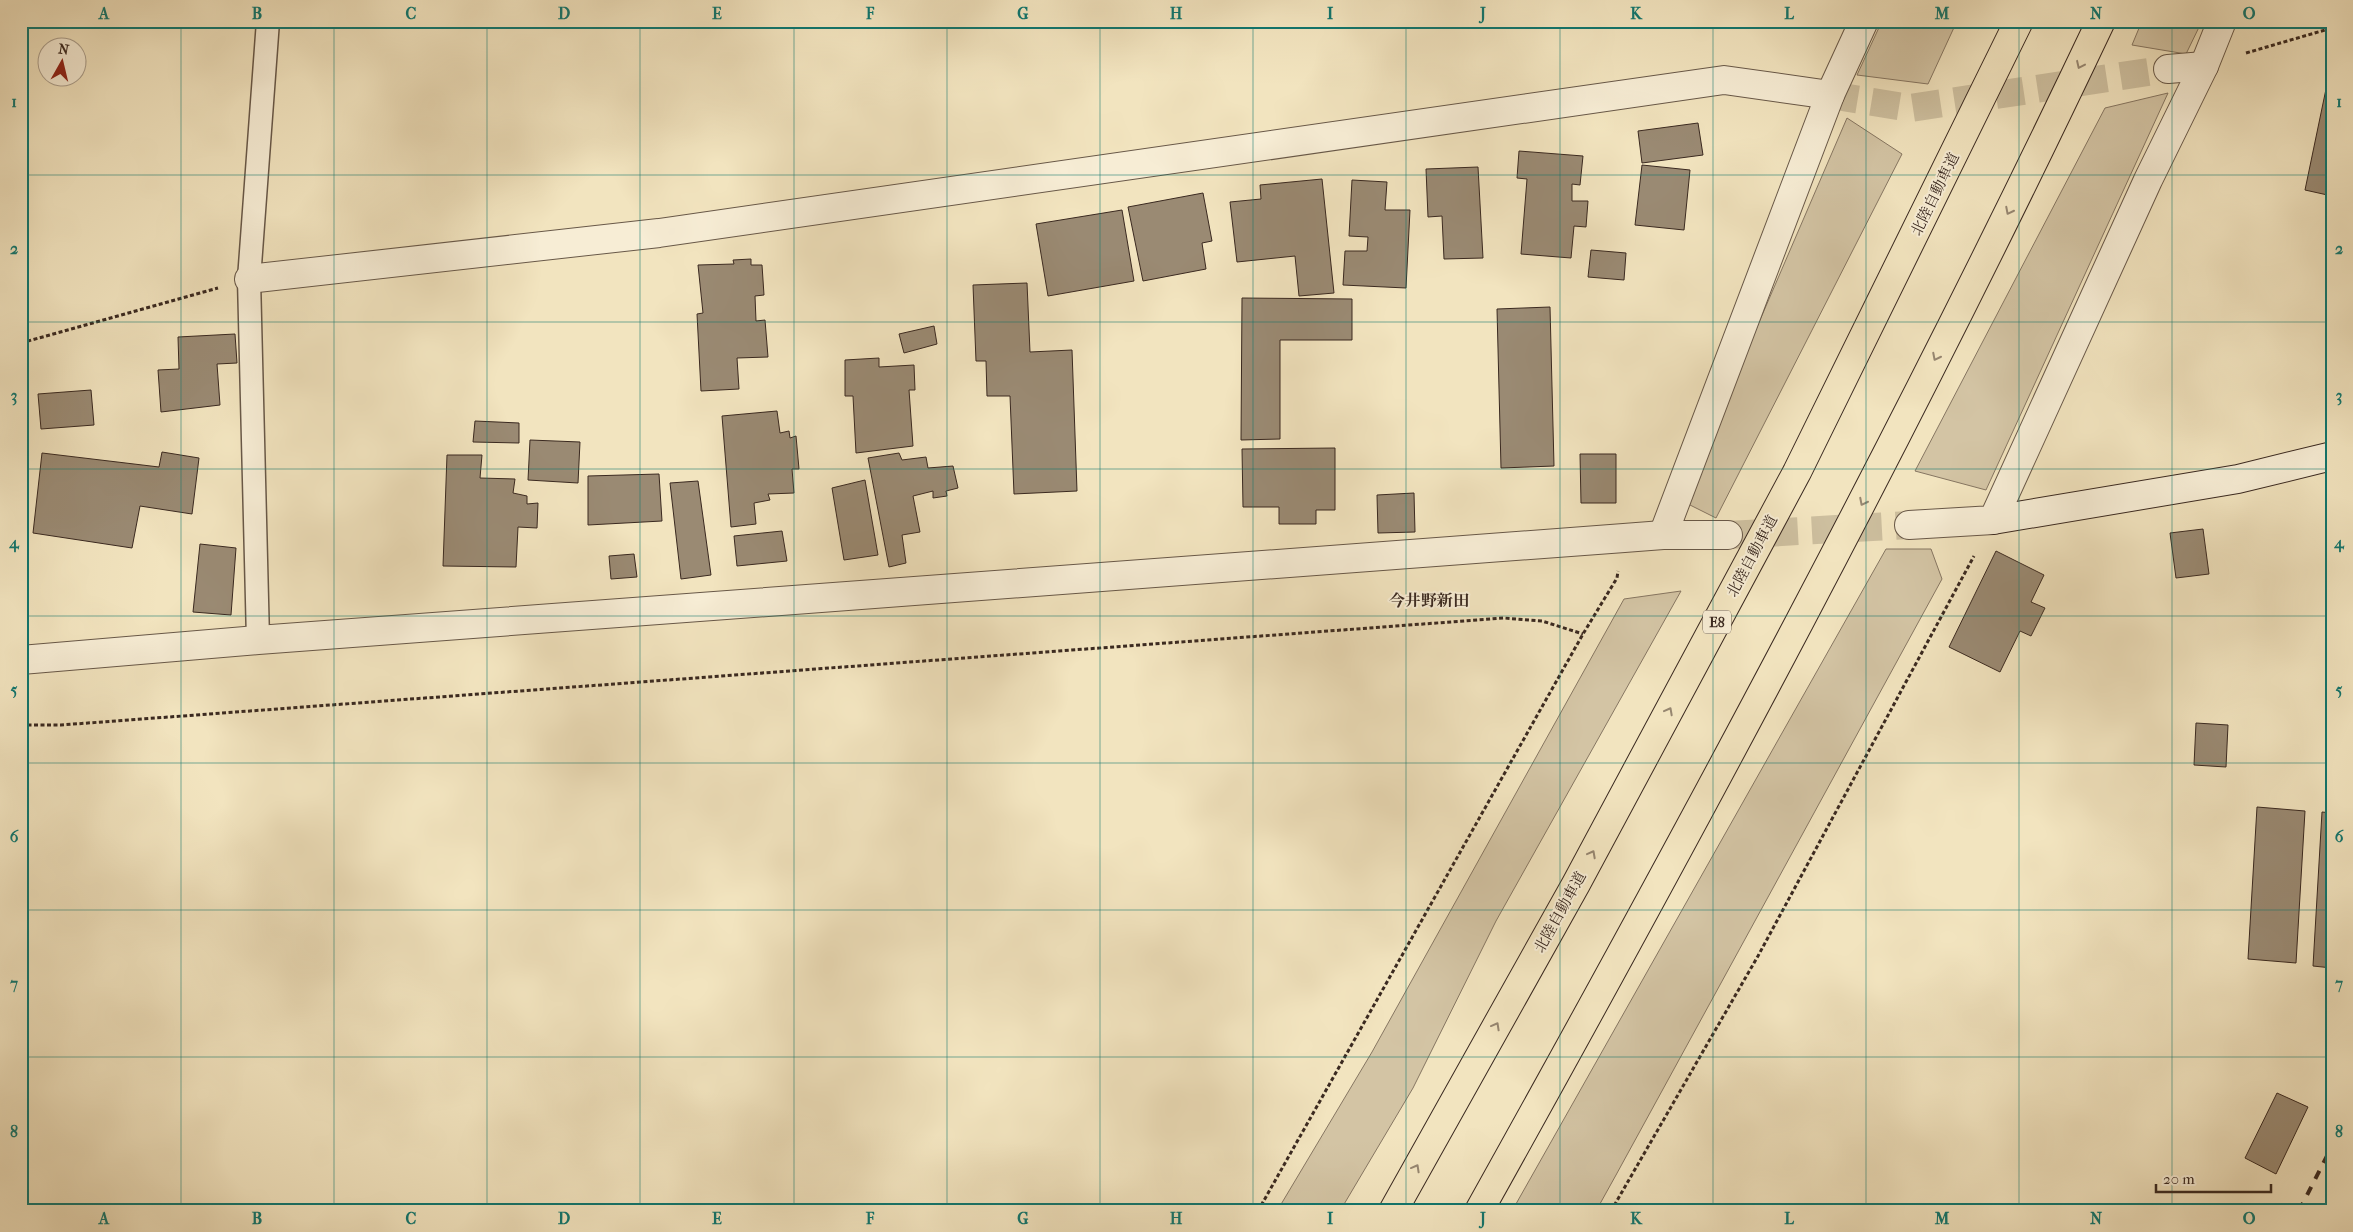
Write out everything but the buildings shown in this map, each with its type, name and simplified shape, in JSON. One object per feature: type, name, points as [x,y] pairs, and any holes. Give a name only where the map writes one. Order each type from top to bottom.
[{"type":"highway","name":"北陸自動車道","points":[[1393,1211],[1576,884],[1797,472],[2019,21]]},
{"type":"highway","points":[[1479,1211],[1638,927],[1860,508],[2040,149],[2101,21]]},
{"type":"street","points":[[1663,535],[1830,96],[1864,21]]},
{"type":"street","points":[[1994,520],[2144,189],[2204,66],[2222,21]]},
{"type":"street","points":[[2168,69],[2204,66]]},
{"type":"street","points":[[249,279],[659,232],[1724,80],[1830,96]]},
{"type":"street","points":[[1909,525],[1994,520],[2238,479],[2332,456]]},
{"type":"street","points":[[21,660],[258,640],[1663,535],[1728,535]]},
{"type":"lane","points":[[258,640],[249,279],[268,21]]},
{"type":"path","points":[[2204,66],[2332,28]]},
{"type":"path","points":[[21,343],[249,279]]},
{"type":"path","points":[[1611,1211],[1758,956],[1994,520]]},
{"type":"path","points":[[1258,1211],[1583,634],[1617,578],[1624,538]]},
{"type":"path","points":[[21,726],[61,725],[1504,618],[1542,621],[1583,634]]},
{"type":"shaded area","points":[[1882,21],[1957,21],[1928,84],[1857,75]]},
{"type":"shaded area","points":[[2142,21],[2202,21],[2186,54],[2132,45]]},
{"type":"shaded area","points":[[2168,93],[1986,490],[1915,471],[2105,108]]},
{"type":"shaded area","points":[[1847,118],[1902,154],[1716,518],[1682,501]]},
{"type":"shaded area","points":[[1886,549],[1931,549],[1942,579],[1596,1211],[1512,1211]]},
{"type":"shaded area","points":[[1681,591],[1496,921],[1413,1088],[1340,1211],[1277,1211],[1372,1052],[1624,599]]},
{"type":"tunnel","points":[[1830,95],[1910,108],[2168,69]]},
{"type":"tunnel","points":[[1728,535],[1909,525]]},
{"type":"railway","points":[[2299,1211],[2332,1146]]},
{"type":"district","name":"今井野新田","points":[[1429,600]]}]
